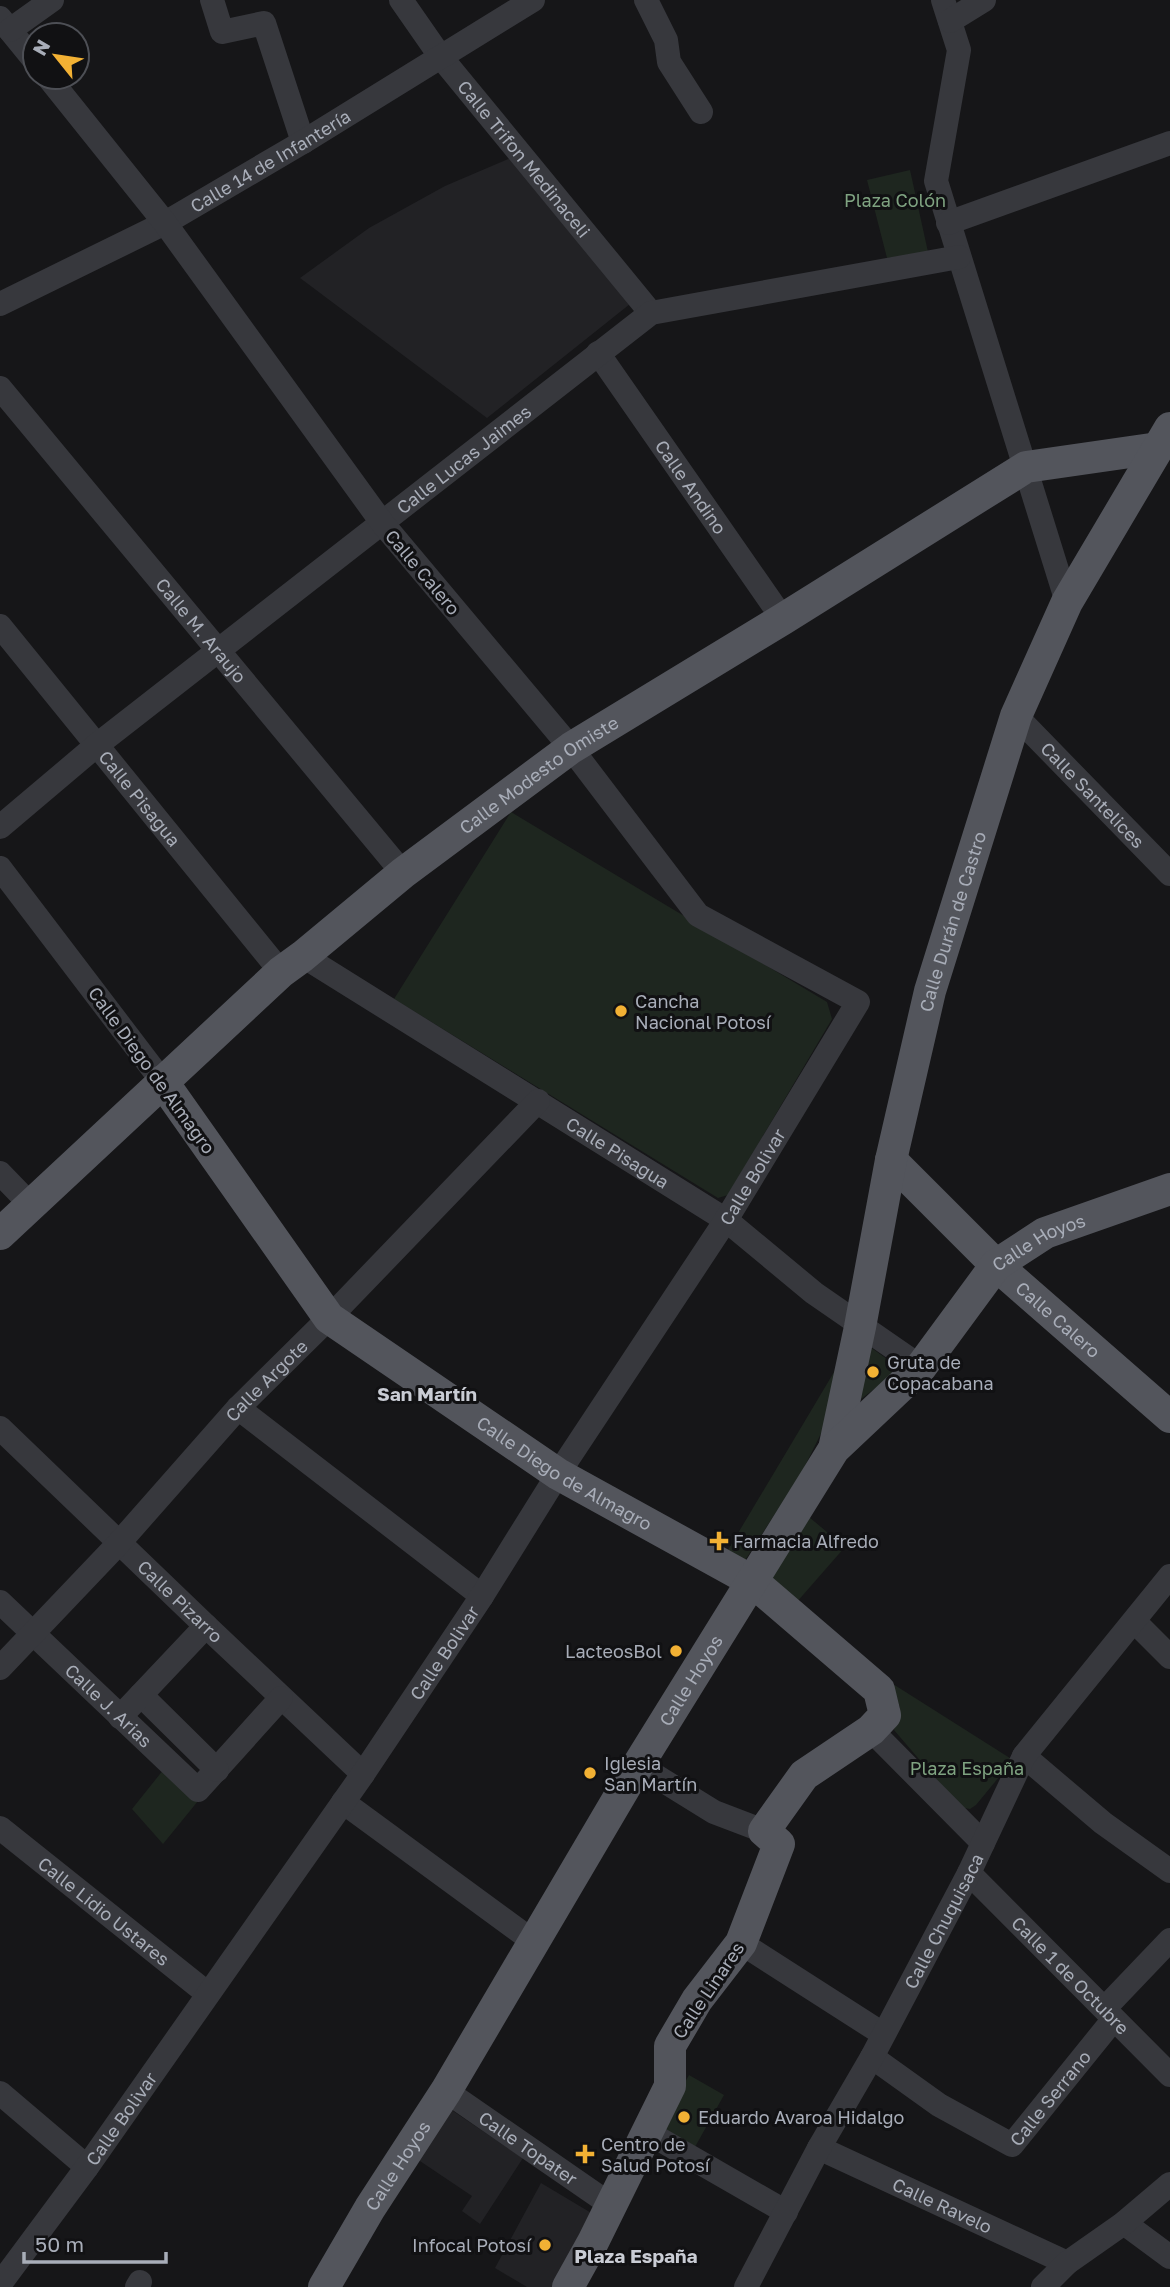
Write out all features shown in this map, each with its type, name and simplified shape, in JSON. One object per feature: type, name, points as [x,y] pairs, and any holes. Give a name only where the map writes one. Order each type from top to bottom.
[{"type":"main road","name":"Calle Modesto Omiste","points":[[0,1234],[162,1081],[292,964],[403,873],[571,748],[1026,467],[1164,438]]},
{"type":"main road","name":"Calle Durán de Castro","points":[[834,1449],[891,1160],[930,991],[1016,716],[1067,601],[1164,438]]},
{"type":"main road","name":"Calle Diego de Almagro","points":[[162,1081],[329,1318],[558,1474],[752,1581],[879,1690],[885,1715],[871,1730]]},
{"type":"main road","name":"Calle Calero","points":[[891,1160],[996,1265],[1170,1417]]},
{"type":"main road","name":"Calle Hoyos","points":[[324,2287],[370,2208],[446,2091],[638,1765],[834,1449],[920,1367],[996,1265],[1045,1233],[1170,1189]]},
{"type":"main road","points":[[764,1831],[804,1775],[871,1730]]},
{"type":"main road","name":"Calle Linares","points":[[568,2287],[670,2086],[670,2046],[697,2000],[741,1943],[779,1844],[764,1831]]},
{"type":"street","points":[[21,44],[5,24],[52,0]]},
{"type":"street","points":[[212,0],[222,32],[264,23],[303,142]]},
{"type":"street","name":"Calle Trifon Medinaceli","points":[[401,0],[440,56],[651,313]]},
{"type":"street","name":"Calle 14 de Infantería","points":[[0,304],[165,223],[303,142],[533,0]]},
{"type":"street","points":[[646,0],[666,40],[669,62],[701,112]]},
{"type":"street","points":[[984,0],[946,11],[959,50],[936,181],[1067,601]]},
{"type":"street","name":"Calle Calero","points":[[59,91],[165,223],[383,524],[571,748],[698,915],[858,1002]]},
{"type":"street","points":[[948,223],[1170,143]]},
{"type":"street","name":"Calle Lucas Jaimes","points":[[0,827],[97,745],[651,313],[959,257]]},
{"type":"street","name":"Calle Andino","points":[[598,353],[783,619]]},
{"type":"street","name":"Calle M. Araujo","points":[[0,388],[403,873]]},
{"type":"street","name":"Calle Pisagua","points":[[0,626],[97,745],[292,964],[538,1101],[726,1220],[814,1293],[920,1367]]},
{"type":"street","name":"Calle Santelices","points":[[1016,716],[1170,874]]},
{"type":"street","name":"Calle Diego de Almagro","points":[[0,868],[162,1081]]},
{"type":"street","name":"Calle Bolivar","points":[[0,2284],[87,2167],[363,1774],[726,1220],[858,1002]]},
{"type":"street","name":"Calle Argote","points":[[0,1668],[119,1542],[238,1408],[329,1318],[538,1101]]},
{"type":"street","points":[[0,1173],[30,1205]]},
{"type":"street","points":[[238,1408],[482,1596]]},
{"type":"street","name":"Calle Pizarro","points":[[0,1428],[363,1774]]},
{"type":"street","name":"Calle Chuquisaca","points":[[746,2287],[969,1873],[1024,1756],[1170,1576]]},
{"type":"street","name":"Calle J. Arias","points":[[0,1602],[198,1790],[281,1698]]},
{"type":"street","points":[[1135,1622],[1170,1657]]},
{"type":"street","points":[[120,1717],[206,1626]]},
{"type":"street","name":"Calle J. Arias","points":[[141,1695],[217,1770]]},
{"type":"street","points":[[871,1730],[983,1843]]},
{"type":"street","points":[[1024,1756],[1103,1824],[1170,1871]]},
{"type":"street","points":[[638,1765],[714,1812],[764,1831]]},
{"type":"street","points":[[342,1802],[534,1942]]},
{"type":"street","name":"Calle Lidio Ustares","points":[[0,1828],[208,1994]]},
{"type":"street","name":"Calle 1 de Octubre","points":[[969,1873],[1170,2075]]},
{"type":"street","name":"Calle Serrano","points":[[872,2057],[939,2105],[1012,2146],[1109,2014],[1170,1940]]},
{"type":"street","points":[[741,1943],[883,2034]]},
{"type":"street","name":"Calle Topater","points":[[446,2091],[611,2205]]},
{"type":"street","points":[[0,2093],[87,2167]]},
{"type":"street","points":[[647,2132],[786,2212]]},
{"type":"street","name":"Calle Ravelo","points":[[819,2148],[1067,2263]]},
{"type":"street","points":[[1043,2287],[1067,2263],[1125,2223],[1170,2184]]},
{"type":"street","points":[[1125,2223],[1170,2258]]},
{"type":"shaded area","points":[[515,156],[630,304],[487,418],[300,278],[369,228],[445,186]]},
{"type":"shaded area","points":[[444,2105],[523,2158],[480,2224],[462,2211],[472,2196],[411,2155]]},
{"type":"shaded area","name":"Infocal Potosí","points":[[541,2183],[593,2214],[559,2287],[527,2287],[495,2268]]},
{"type":"green space","name":"Plaza Colón","points":[[910,170],[928,252],[887,258],[867,180]]},
{"type":"green space","name":"Cancha Nacional Potosí","points":[[511,812],[827,1002],[832,1019],[728,1195],[718,1198],[394,999]]},
{"type":"green space","points":[[870,1347],[901,1369],[853,1405]]},
{"type":"green space","points":[[843,1357],[832,1411],[802,1472],[742,1565],[725,1555]]},
{"type":"green space","points":[[809,1517],[845,1547],[796,1603],[770,1579]]},
{"type":"green space","name":"Plaza España","points":[[893,1684],[1013,1760],[970,1809],[960,1807],[894,1730],[900,1708]]},
{"type":"green space","points":[[164,1769],[198,1801],[163,1844],[132,1809]]},
{"type":"green space","points":[[689,2075],[724,2095],[695,2147],[660,2127]]},
{"type":"place","name":"Cancha Nacional Potosí","points":[[621,1011]]},
{"type":"place","name":"Gruta de Copacabana","points":[[873,1372]]},
{"type":"place","name":"Farmacia Alfredo","points":[[719,1541]]},
{"type":"place","name":"LacteosBol","points":[[676,1651]]},
{"type":"place","name":"Iglesia San Martín","points":[[590,1773]]},
{"type":"place","name":"Eduardo Avaroa Hidalgo","points":[[684,2117]]},
{"type":"place","name":"Centro de Salud Potosí","points":[[585,2154]]},
{"type":"place","name":"Infocal Potosí","points":[[545,2245]]},
{"type":"district","name":"San Martín","points":[[427,1393]]},
{"type":"district","name":"Plaza España","points":[[636,2255]]}]
